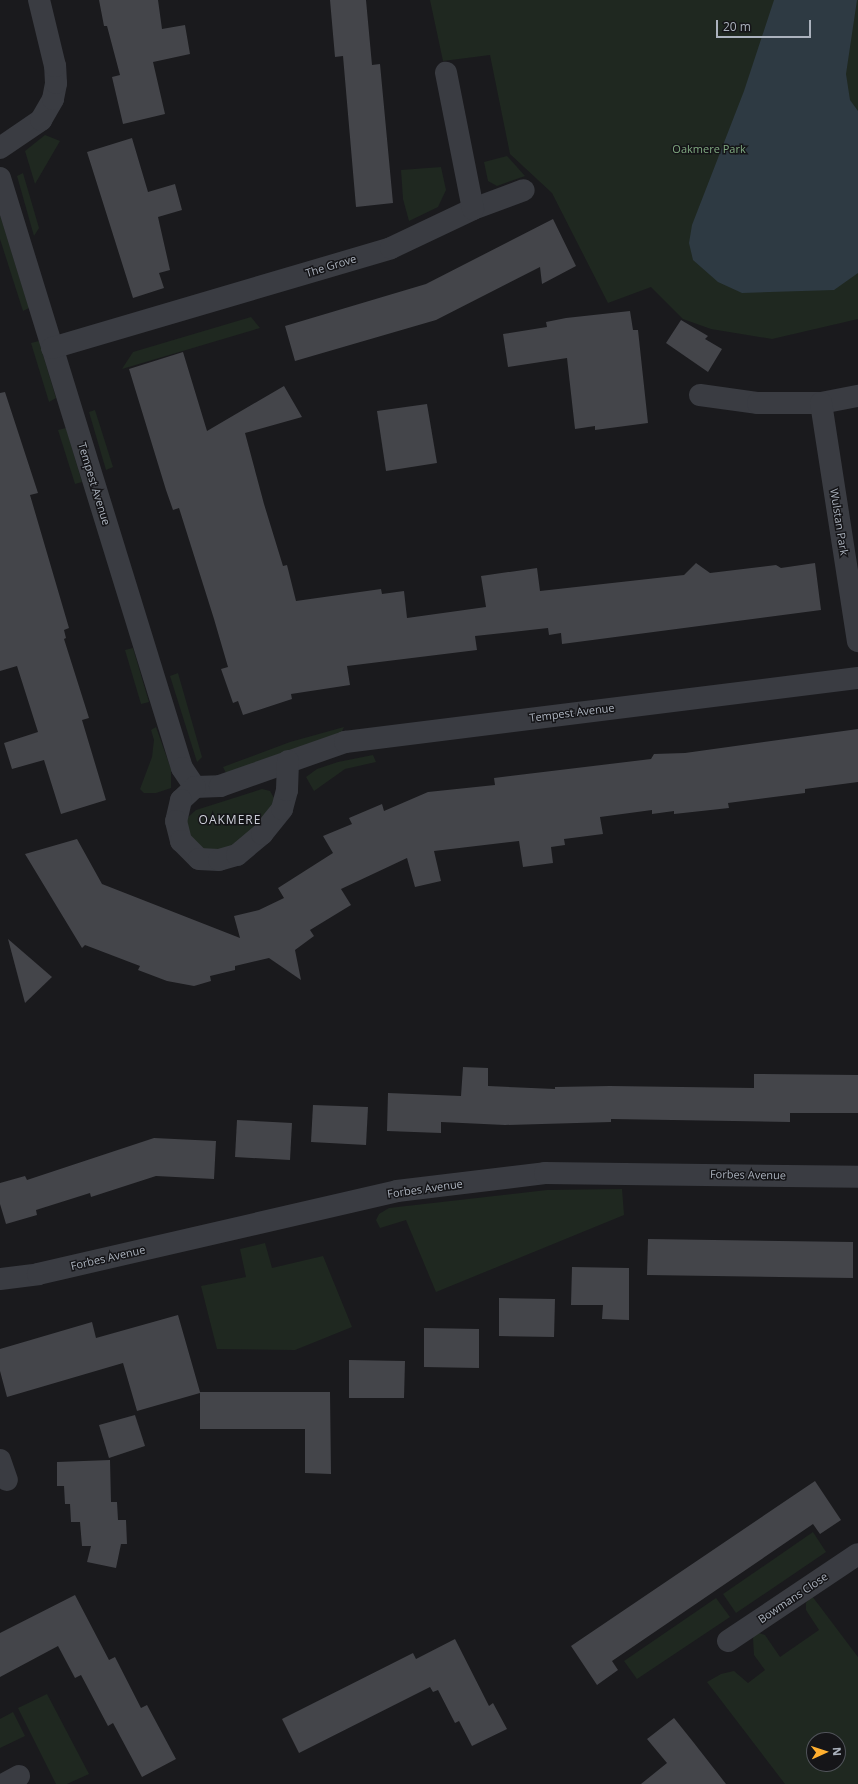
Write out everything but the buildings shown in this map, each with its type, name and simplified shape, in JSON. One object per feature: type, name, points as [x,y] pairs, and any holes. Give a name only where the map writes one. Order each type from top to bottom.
[{"type":"street","points":[[0,148],[41,120],[53,99],[56,83],[55,66],[39,0]]},
{"type":"street","points":[[446,74],[473,209]]},
{"type":"street","name":"Tempest Avenue","points":[[0,178],[182,768],[195,787],[220,786],[345,742],[858,678]]},
{"type":"street","name":"The Grove","points":[[52,348],[391,248],[473,209],[524,190]]},
{"type":"street","points":[[700,395],[758,403],[820,403],[858,396]]},
{"type":"street","name":"Wulstan Park","points":[[820,403],[858,641]]},
{"type":"street","points":[[195,787],[181,800],[176,821],[181,841],[199,859],[225,858],[237,855],[262,834],[282,810],[287,790],[288,761]]},
{"type":"street","name":"Forbes Avenue","points":[[0,1279],[38,1274],[397,1191],[537,1174],[858,1177]]},
{"type":"street","name":"Bowmans Close","points":[[728,1641],[858,1554]]},
{"type":"green space","name":"Oakmere Park","points":[[430,0],[858,0],[858,319],[772,339],[711,329],[683,319],[651,287],[608,303],[552,193],[510,154],[490,55],[443,61]]},
{"type":"green space","points":[[45,135],[60,141],[35,184],[25,151]]},
{"type":"green space","points":[[507,156],[525,176],[497,186],[488,181],[484,162]]},
{"type":"green space","points":[[441,167],[446,190],[438,207],[409,221],[403,199],[401,170]]},
{"type":"green space","points":[[23,173],[39,228],[34,236],[17,176]]},
{"type":"green space","points":[[0,215],[29,308],[23,311],[0,239]]},
{"type":"green space","points":[[251,317],[260,328],[122,369],[133,352]]},
{"type":"green space","points":[[39,341],[56,398],[49,402],[31,343]]},
{"type":"green space","points":[[95,410],[113,467],[106,470],[89,412]]},
{"type":"green space","points":[[66,428],[82,482],[75,484],[58,430]]},
{"type":"green space","points":[[133,648],[149,702],[141,704],[125,650]]},
{"type":"green space","points":[[178,673],[202,757],[197,762],[170,676]]},
{"type":"green space","points":[[156,727],[171,769],[171,788],[156,793],[144,793],[140,789],[152,757],[154,740],[151,730]]},
{"type":"green space","points":[[344,727],[341,733],[226,773],[223,767],[290,742]]},
{"type":"green space","points":[[373,755],[376,762],[345,769],[314,791],[306,777],[317,769],[338,762]]},
{"type":"green space","points":[[262,789],[270,791],[274,798],[269,817],[226,854],[197,850],[185,828],[187,818],[196,810]]},
{"type":"green space","points":[[622,1189],[624,1215],[436,1292],[406,1220],[380,1228],[376,1220],[379,1214],[389,1208],[547,1190]]},
{"type":"green space","points":[[265,1243],[272,1268],[323,1256],[352,1327],[295,1350],[217,1349],[201,1286],[246,1277],[240,1249]]},
{"type":"green space","points":[[813,1532],[826,1552],[736,1613],[723,1594]]},
{"type":"green space","points":[[812,1596],[858,1657],[858,1784],[785,1784],[707,1682],[721,1674],[734,1671],[748,1683],[765,1670],[754,1655],[753,1638],[756,1632],[765,1635],[780,1657],[819,1630],[806,1610],[806,1603]]},
{"type":"green space","points":[[716,1598],[730,1617],[637,1679],[624,1661]]},
{"type":"green space","points":[[47,1694],[89,1774],[67,1784],[56,1784],[18,1708]]},
{"type":"green space","points":[[13,1712],[25,1736],[0,1748],[0,1719]]},
{"type":"shaded area","points":[[774,0],[857,0],[846,74],[850,100],[858,111],[858,273],[834,290],[742,293],[718,282],[693,260],[689,243],[692,225],[744,91]]},
{"type":"district","name":"OAKMERE","points":[[230,820]]}]
